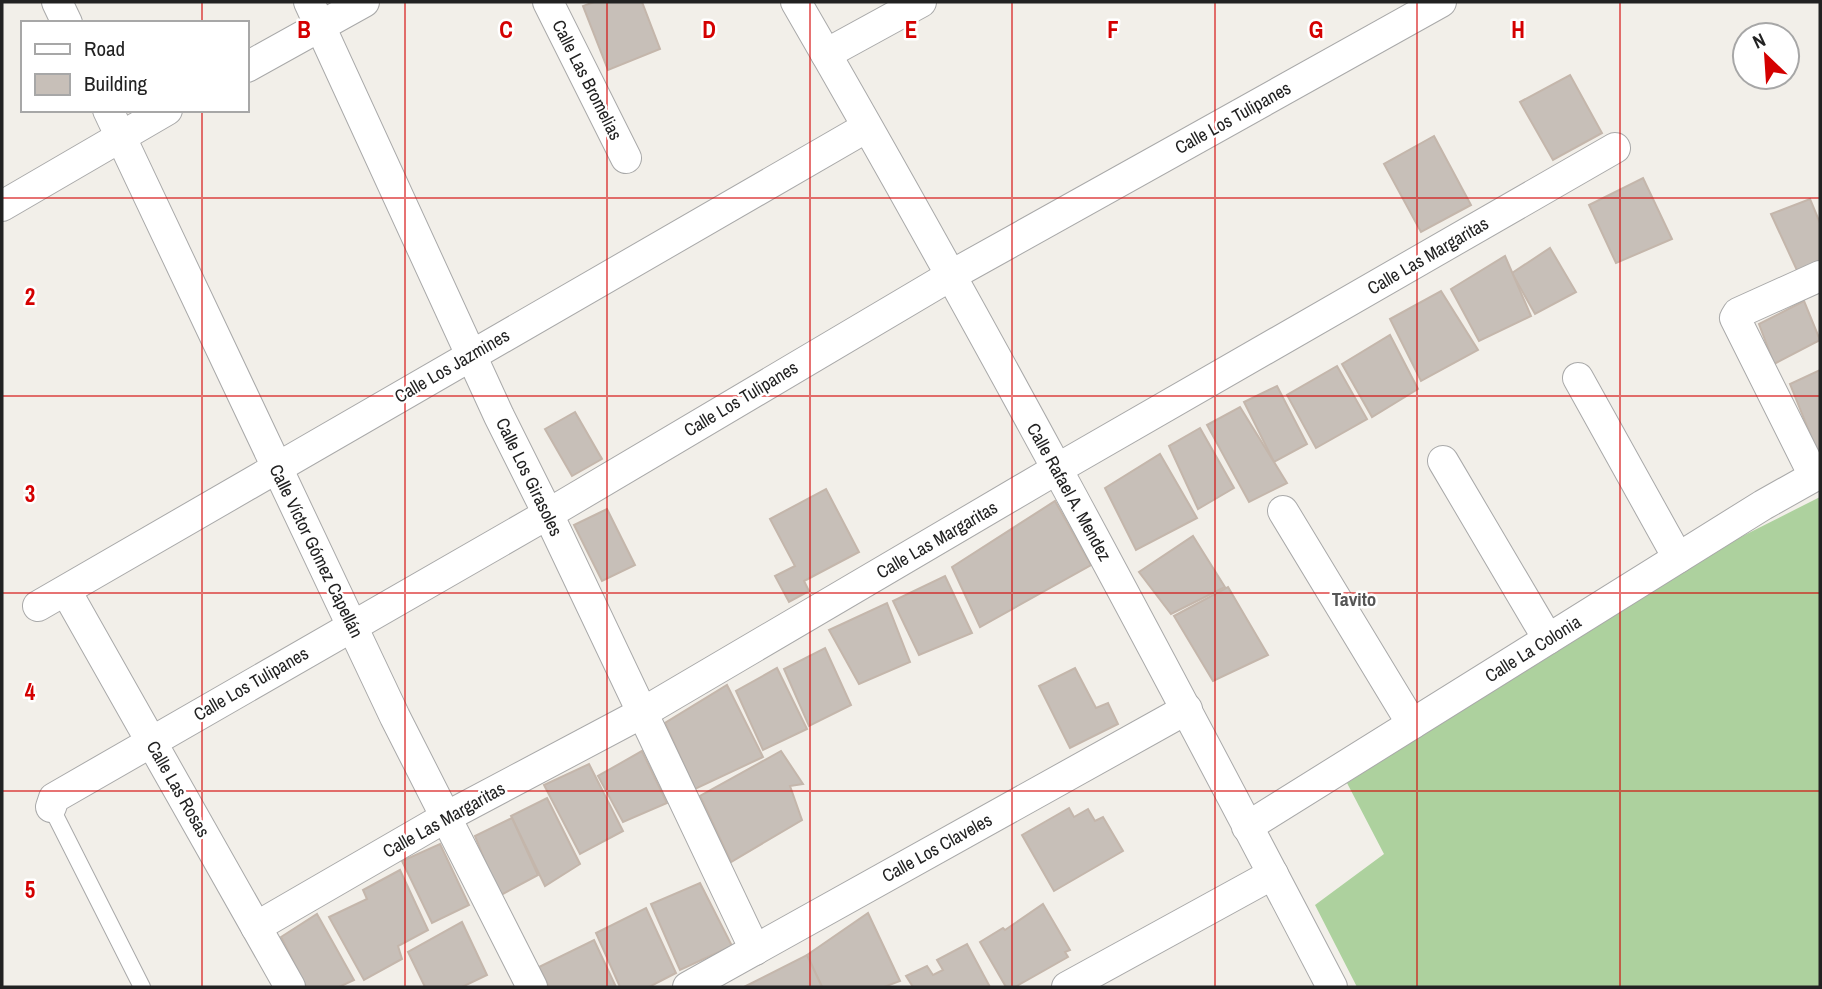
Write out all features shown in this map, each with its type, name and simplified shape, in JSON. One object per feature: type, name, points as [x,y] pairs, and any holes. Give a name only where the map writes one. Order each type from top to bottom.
[{"type":"street","points":[[57,2],[66,21]]},
{"type":"street","points":[[248,66],[315,15],[364,2]]},
{"type":"street","name":"Calle Las Bromelias","points":[[548,2],[626,158]]},
{"type":"street","name":"Calle Rafael A. Mendez","points":[[796,2],[1057,469],[1187,709],[1332,987]]},
{"type":"street","points":[[827,54],[921,2]]},
{"type":"street","name":"Calle Los Tulipanes","points":[[51,807],[54,798],[150,741],[548,514],[950,276],[1441,2]]},
{"type":"street","name":"Calle Los Girasoles","points":[[315,15],[499,416],[755,950]]},
{"type":"street","points":[[2,206],[114,123],[159,112]]},
{"type":"street","name":"Calle Víctor Gómez Capellán","points":[[114,123],[352,626],[532,987]]},
{"type":"street","name":"Calle Los Jazmines","points":[[38,606],[867,127]]},
{"type":"street","name":"Calle Las Margaritas","points":[[256,927],[446,817],[642,713],[1057,469],[1615,148]]},
{"type":"street","points":[[1817,474],[1735,318],[1738,313],[1820,276]]},
{"type":"street","points":[[1578,378],[1678,558]]},
{"type":"street","points":[[1443,461],[1548,639]]},
{"type":"street","name":"Calle La Colonia","points":[[1247,827],[1817,474]]},
{"type":"street","points":[[1283,511],[1412,724]]},
{"type":"street","name":"Calle Las Rosas","points":[[66,591],[290,987]]},
{"type":"street","name":"Calle Los Claveles","points":[[688,987],[1187,709]]},
{"type":"street","points":[[1067,987],[1273,874]]},
{"type":"lane","points":[[51,807],[142,987]]},
{"type":"green space","points":[[1820,497],[1820,987],[1357,987],[1315,905],[1384,854],[1347,783],[1689,563]]},
{"type":"building","points":[[594,2],[642,2],[660,49],[608,70],[583,6]]},
{"type":"building","points":[[1570,75],[1602,133],[1553,160],[1520,102]]},
{"type":"building","points":[[1434,136],[1471,205],[1421,232],[1384,164]]},
{"type":"building","points":[[1643,178],[1672,239],[1616,263],[1589,205]]},
{"type":"building","points":[[1810,199],[1820,223],[1820,270],[1801,279],[1771,214]]},
{"type":"building","points":[[1550,248],[1576,292],[1535,314],[1512,273]]},
{"type":"building","points":[[1505,256],[1531,316],[1479,341],[1451,289]]},
{"type":"building","points":[[1441,291],[1478,350],[1421,381],[1390,319]]},
{"type":"building","points":[[1804,301],[1820,340],[1774,364],[1759,324]]},
{"type":"building","points":[[1390,335],[1418,389],[1372,417],[1342,364]]},
{"type":"building","points":[[1337,366],[1367,419],[1316,448],[1287,395]]},
{"type":"building","points":[[1820,370],[1820,449],[1817,451],[1790,384]]},
{"type":"building","points":[[1277,386],[1307,444],[1274,462],[1244,402]]},
{"type":"building","points":[[1240,407],[1287,483],[1249,502],[1207,425]]},
{"type":"building","points":[[575,412],[602,459],[572,476],[545,429]]},
{"type":"building","points":[[1200,428],[1234,488],[1198,509],[1169,446]]},
{"type":"building","points":[[1160,454],[1197,518],[1136,550],[1105,488]]},
{"type":"building","points":[[826,489],[859,552],[804,581],[809,591],[789,602],[775,576],[795,566],[770,519]]},
{"type":"building","points":[[1055,501],[1091,565],[980,627],[952,567]]},
{"type":"building","points":[[607,509],[635,565],[602,581],[574,525]]},
{"type":"building","points":[[1193,536],[1225,587],[1171,614],[1139,572]]},
{"type":"building","points":[[945,576],[972,633],[919,655],[893,601]]},
{"type":"building","points":[[1228,587],[1268,655],[1213,681],[1174,616]]},
{"type":"building","points":[[887,603],[910,662],[859,684],[829,630]]},
{"type":"building","points":[[825,648],[851,705],[809,726],[784,669]]},
{"type":"building","points":[[777,668],[807,729],[763,750],[736,691]]},
{"type":"building","points":[[1075,668],[1096,708],[1108,703],[1118,724],[1070,748],[1039,686]]},
{"type":"building","points":[[727,685],[763,757],[695,789],[665,723]]},
{"type":"building","points":[[642,751],[667,803],[623,822],[598,776]]},
{"type":"building","points":[[781,751],[803,784],[790,786],[802,820],[731,862],[700,796]]},
{"type":"building","points":[[589,764],[623,831],[580,854],[544,785]]},
{"type":"building","points":[[547,798],[580,864],[545,886],[511,816]]},
{"type":"building","points":[[1069,808],[1074,817],[1088,809],[1095,821],[1103,817],[1123,851],[1054,891],[1022,835]]},
{"type":"building","points":[[512,818],[538,875],[499,896],[475,836]]},
{"type":"building","points":[[440,844],[469,905],[432,923],[402,861]]},
{"type":"building","points":[[400,870],[428,930],[398,946],[402,959],[364,980],[329,917],[367,899],[363,890]]},
{"type":"building","points":[[700,883],[732,946],[680,970],[651,904]]},
{"type":"building","points":[[1043,904],[1070,950],[1065,952],[1068,957],[1015,987],[1006,987],[980,942],[1003,928],[1005,930]]},
{"type":"building","points":[[646,908],[676,973],[649,987],[620,987],[596,933]]},
{"type":"building","points":[[868,913],[900,981],[884,987],[822,987],[807,955]]},
{"type":"building","points":[[317,914],[354,980],[339,987],[306,987],[281,937]]},
{"type":"building","points":[[462,922],[487,975],[462,987],[425,987],[408,952]]},
{"type":"building","points":[[594,940],[616,987],[549,987],[539,967]]},
{"type":"building","points":[[967,944],[990,987],[913,987],[906,976],[927,966],[933,975],[943,970],[937,960]]},
{"type":"building","points":[[807,955],[822,987],[744,987]]},
{"type":"district","name":"Tavito","points":[[1354,599]]}]
